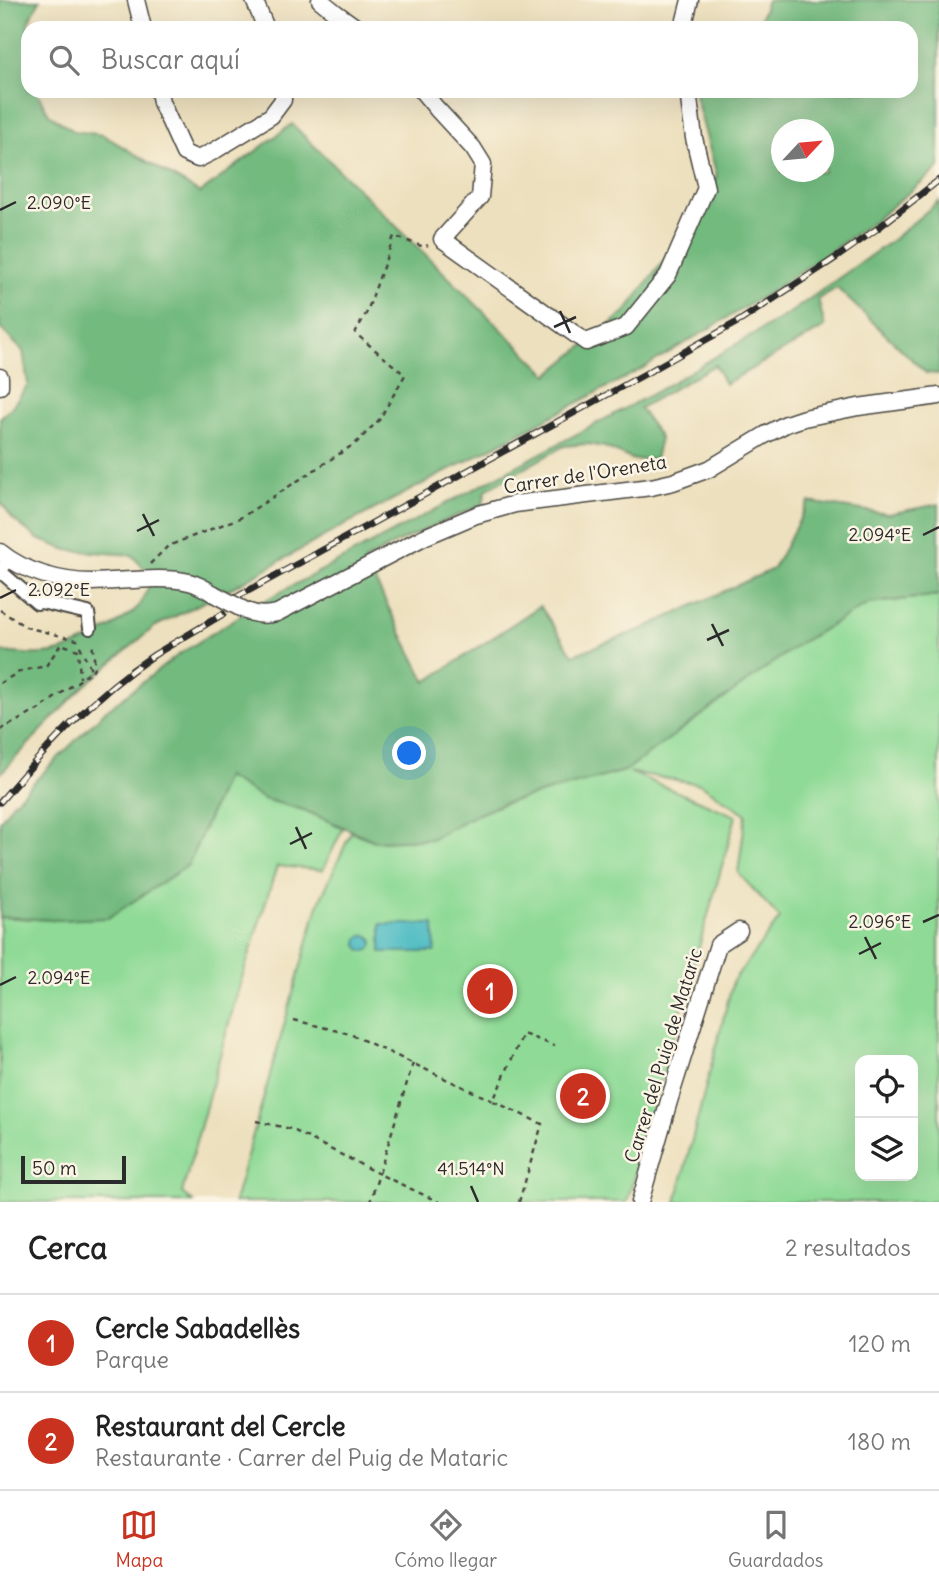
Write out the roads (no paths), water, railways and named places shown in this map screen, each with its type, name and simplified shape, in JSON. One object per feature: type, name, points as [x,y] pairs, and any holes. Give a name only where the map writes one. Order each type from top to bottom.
[{"type":"street","points":[[136,0],[141,21]]},
{"type":"street","points":[[254,0],[263,21]]},
{"type":"street","points":[[320,0],[348,21]]},
{"type":"street","points":[[685,21],[690,0]]},
{"type":"street","points":[[160,98],[184,153],[198,159],[271,116],[283,98]]},
{"type":"street","points":[[427,98],[484,164],[480,197],[442,239],[586,342],[626,327],[668,275],[706,188],[694,138],[689,98]]},
{"type":"street","points":[[0,377],[0,386]]},
{"type":"street","name":"Carrer de l'Oreneta","points":[[5,556],[36,572],[72,580],[179,580],[196,584],[246,611],[258,615],[277,613],[424,537],[476,515],[515,505],[673,482],[709,469],[765,435],[804,418],[858,407],[939,396]]},
{"type":"street","points":[[5,556],[0,571],[37,603],[88,613],[90,628]]},
{"type":"street","name":"Carrer del Puig de Mataric","points":[[640,1202],[718,945],[739,931]]},
{"type":"water","points":[[381,924],[434,924],[435,952],[381,952]]},
{"type":"water","points":[[365,935],[373,943],[365,951],[357,943]]},
{"type":"railway","points":[[235,598],[741,320],[837,257],[939,180]]},
{"type":"railway","points":[[0,802],[53,742],[111,687],[154,655],[223,614]]},
{"type":"place","name":"Cercle Sabadellès","points":[[490,991]]},
{"type":"place","name":"Restaurant del Cercle","points":[[583,1096]]}]
